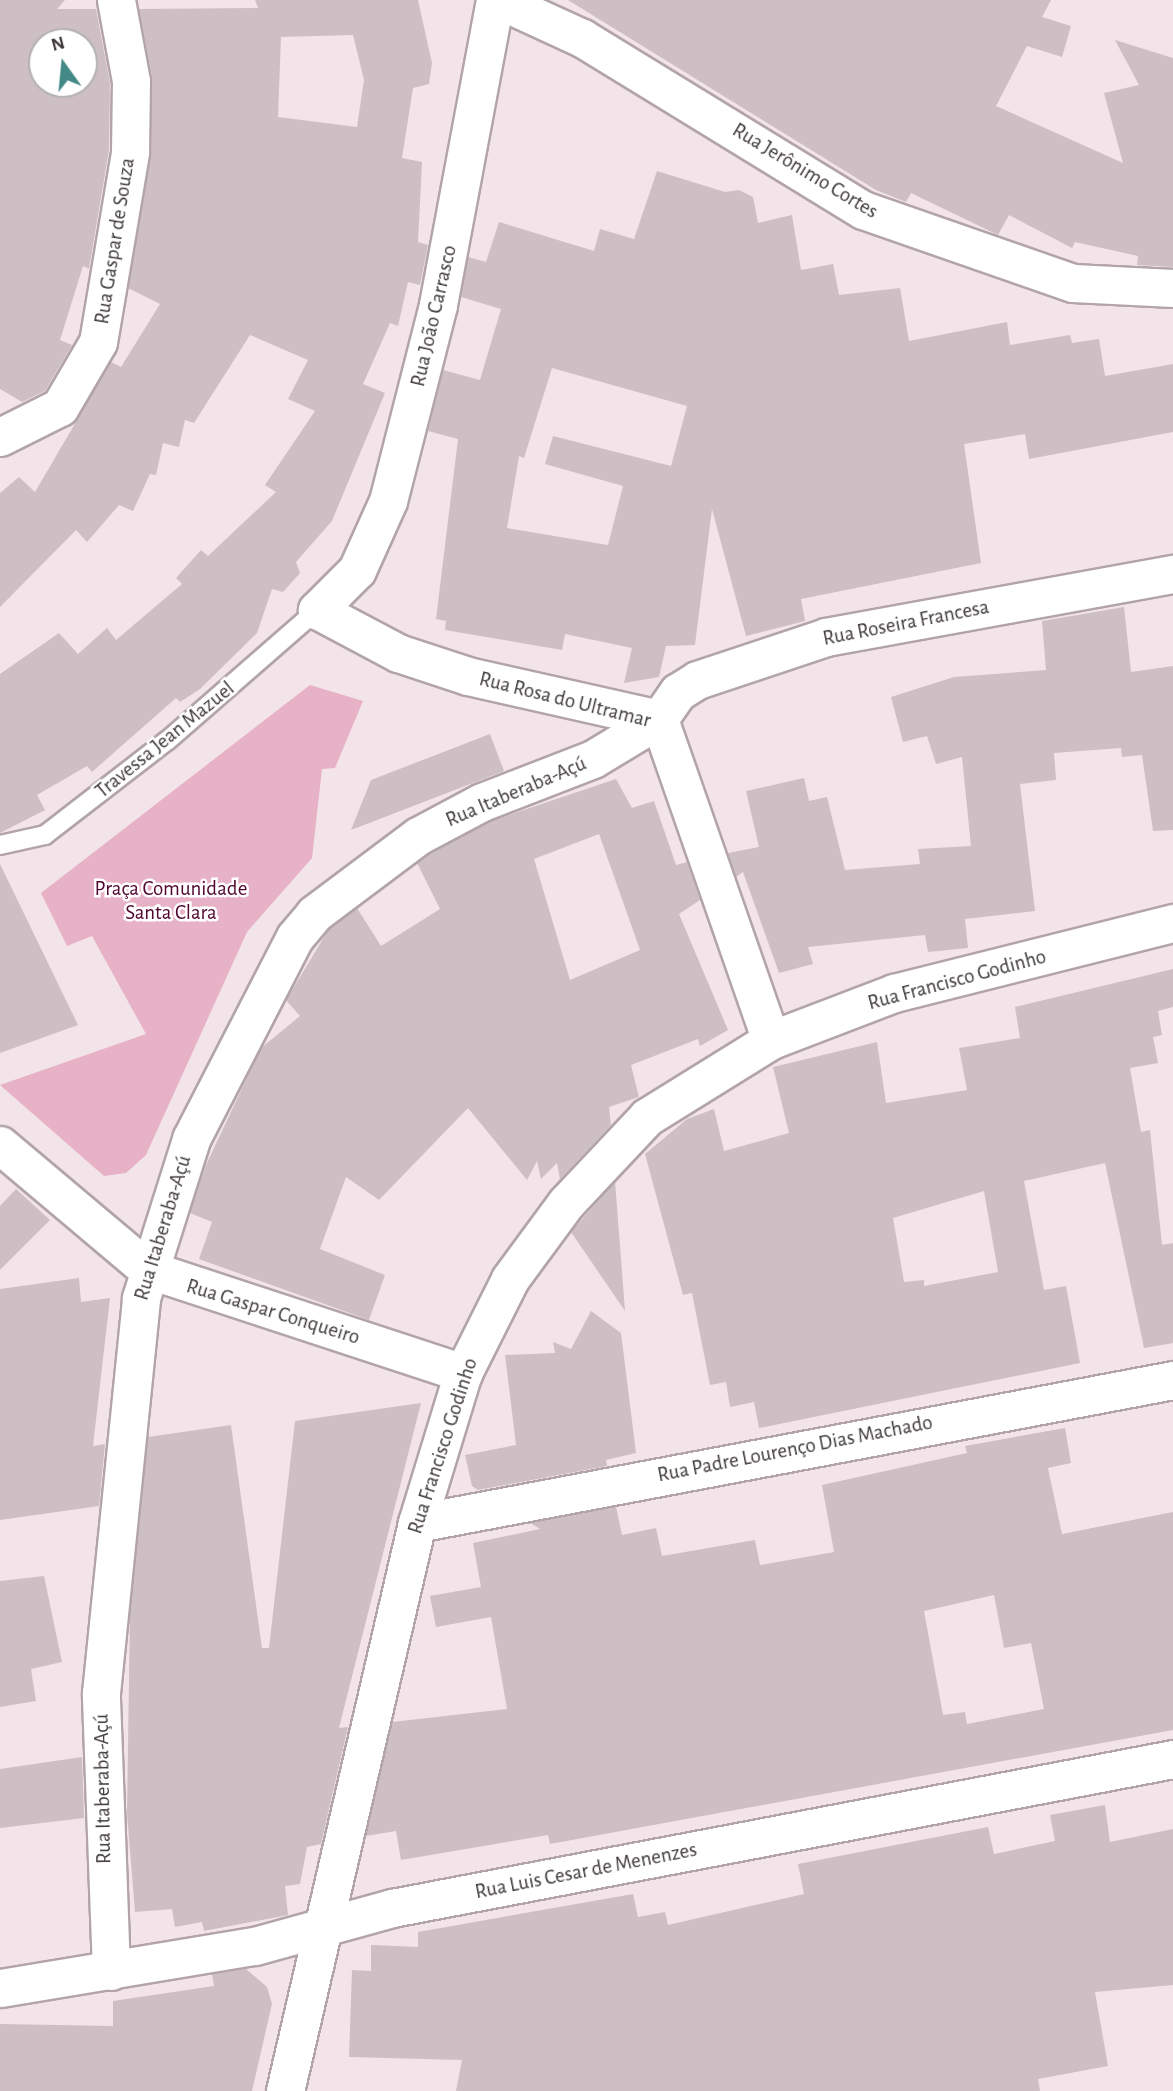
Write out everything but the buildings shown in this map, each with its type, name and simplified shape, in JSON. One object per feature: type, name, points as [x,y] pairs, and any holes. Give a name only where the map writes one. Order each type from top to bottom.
[{"type":"street","name":"Rua Gaspar de Souza","points":[[0,437],[60,407],[98,342],[130,152],[131,81],[116,0]]},
{"type":"street","name":"Rua Jerônimo Cortes","points":[[497,0],[582,38],[863,210],[1073,283],[1173,288]]},
{"type":"street","name":"Rua João Carrasco","points":[[317,610],[357,570],[388,501],[438,306],[497,0]]},
{"type":"street","name":"Rua Roseira Francesa","points":[[659,719],[678,692],[697,680],[826,637],[1173,574]]},
{"type":"street","name":"Rua Rosa do Ultramar","points":[[317,610],[398,653],[468,676],[659,719],[771,1040]]},
{"type":"street","name":"Rua Itaberaba-Açú","points":[[111,1971],[101,1693],[124,1415],[147,1269],[191,1139],[268,982],[314,915],[418,836],[482,802],[593,760],[659,719]]},
{"type":"street","name":"Rua Francisco Godinho","points":[[285,2091],[417,1523],[463,1373],[510,1279],[566,1203],[647,1117],[771,1040],[894,993],[1173,923]]},
{"type":"street","name":"Rua Gaspar Conqueiro","points":[[0,1144],[147,1269],[463,1373]]},
{"type":"street","name":"Rua Padre Lourenço Dias Machado","points":[[417,1523],[1173,1380]]},
{"type":"street","name":"Rua Luis Cesar de Menenzes","points":[[0,1988],[111,1971],[321,1930],[392,1908],[1173,1759]]},
{"type":"lane","name":"Travessa Jean Mazuel","points":[[0,845],[45,835],[168,740],[317,610]]},
{"type":"green space","name":"Praça Comunidade Santa Clara","points":[[310,685],[363,701],[335,768],[322,769],[312,858],[247,932],[146,1155],[126,1173],[104,1176],[0,1085],[146,1034],[92,936],[67,946],[41,893]]}]
